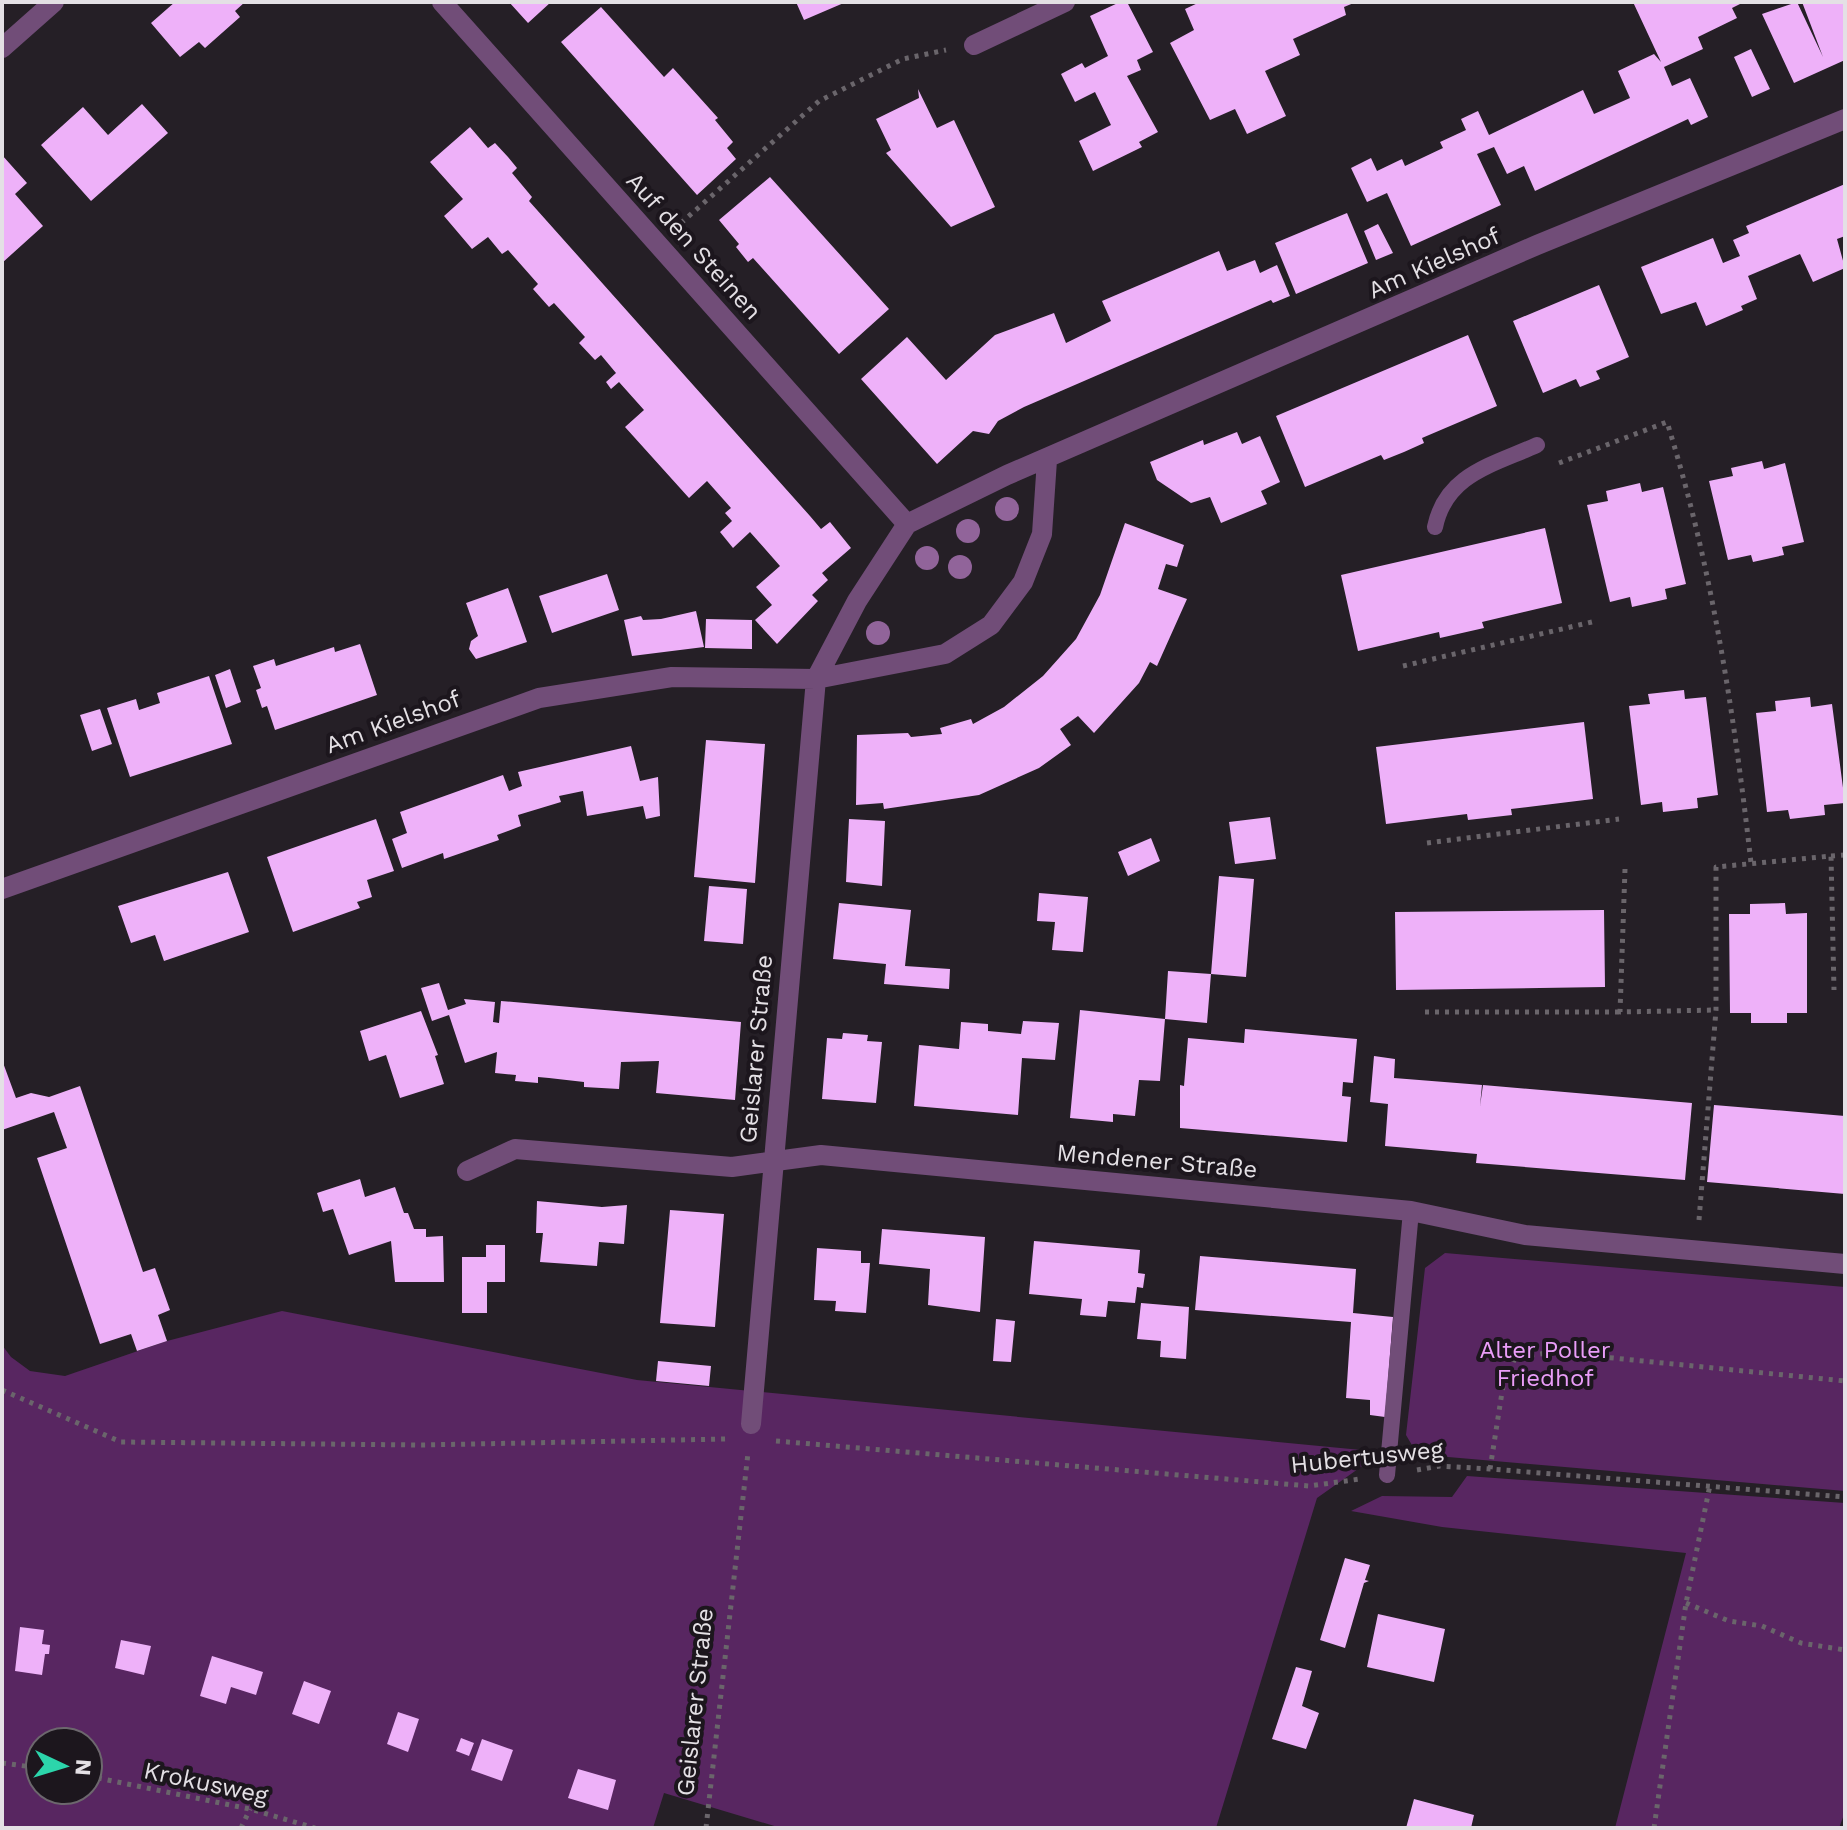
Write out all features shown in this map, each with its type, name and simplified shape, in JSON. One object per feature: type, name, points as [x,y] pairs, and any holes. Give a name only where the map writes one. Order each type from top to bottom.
[{"type":"street","points":[[2,48],[54,2]]},
{"type":"street","name":"Auf den Steinen","points":[[442,2],[907,524]]},
{"type":"street","points":[[974,45],[1065,2]]},
{"type":"street","name":"Am Kielshof","points":[[907,524],[1537,245],[1845,119]]},
{"type":"street","name":"Am Kielshof","points":[[2,889],[539,698],[672,677],[816,679],[945,654],[991,625],[1023,582],[1042,534],[1047,460]]},
{"type":"street","points":[[816,679],[857,601],[907,524]]},
{"type":"street","name":"Geislarer Straße","points":[[755,1434],[771,1162],[816,679]]},
{"type":"street","name":"Mendener Straße","points":[[467,1171],[515,1149],[732,1167],[821,1155],[1411,1211],[1525,1235],[1845,1264]]},
{"type":"lane","points":[[1435,527],[1439,507],[1457,484],[1537,445]]},
{"type":"lane","points":[[1387,1475],[1411,1211]]},
{"type":"path","points":[[658,244],[819,101],[903,59],[974,45]]},
{"type":"path","points":[[1547,468],[1667,422],[1690,495],[1723,653],[1751,863]]},
{"type":"path","points":[[1403,666],[1592,622]]},
{"type":"path","points":[[1427,843],[1619,819]]},
{"type":"path","points":[[1697,1250],[1716,1010],[1716,867],[1845,855]]},
{"type":"path","points":[[1831,856],[1834,990]]},
{"type":"path","points":[[1620,1012],[1625,869]]},
{"type":"path","points":[[1425,1012],[1716,1010]]},
{"type":"path","points":[[1490,1469],[1503,1386],[1515,1358],[1552,1352],[1845,1381]]},
{"type":"path","points":[[2,1390],[121,1442],[422,1445],[734,1439]]},
{"type":"path","name":"Hubertusweg","points":[[755,1434],[1309,1486],[1440,1466],[1845,1497]]},
{"type":"path","name":"Geislarer Straße","points":[[706,1828],[755,1434]]},
{"type":"path","points":[[1654,1828],[1686,1603],[1710,1485]]},
{"type":"path","points":[[1686,1603],[1729,1621],[1762,1626],[1801,1643],[1845,1650]]},
{"type":"path","points":[[2,1763],[24,1766]]},
{"type":"path","name":"Krokusweg","points":[[104,1779],[250,1809],[315,1828]]},
{"type":"path","points":[[241,1828],[250,1809]]},
{"type":"green space","name":"Alter Poller Friedhof","points":[[1445,1253],[1845,1287],[1845,1491],[1416,1452],[1406,1435],[1425,1268]]},
{"type":"green space","points":[[282,1311],[637,1380],[1382,1452],[1317,1498],[1216,1828],[781,1828],[664,1793],[653,1828],[2,1828],[2,1345],[11,1357],[30,1371],[65,1376],[167,1341]]},
{"type":"green space","points":[[1467,1476],[1845,1503],[1845,1812],[1839,1828],[1615,1828],[1686,1553],[1442,1527],[1351,1511],[1382,1496],[1452,1497]]},
{"type":"building","points":[[175,2],[245,2],[235,11],[240,17],[205,48],[199,42],[180,57],[151,23]]},
{"type":"building","points":[[509,2],[551,2],[528,23]]},
{"type":"building","points":[[796,2],[846,2],[804,20]]},
{"type":"building","points":[[1120,2],[1127,2],[1153,52],[1137,60],[1141,70],[1127,76],[1158,132],[1139,142],[1142,147],[1093,171],[1079,141],[1111,125],[1095,92],[1075,102],[1061,74],[1082,63],[1085,68],[1108,56],[1090,16]]},
{"type":"building","points":[[1200,2],[1356,2],[1344,7],[1346,15],[1293,39],[1300,55],[1265,71],[1286,116],[1247,134],[1235,109],[1210,120],[1170,43],[1194,30],[1185,9]]},
{"type":"building","points":[[1633,2],[1744,2],[1732,8],[1737,18],[1698,37],[1703,49],[1664,67],[1672,86],[1690,78],[1708,117],[1691,125],[1688,119],[1535,191],[1524,166],[1507,174],[1494,147],[1477,154],[1501,205],[1411,246],[1387,193],[1367,202],[1351,168],[1371,158],[1377,171],[1402,159],[1405,166],[1443,148],[1440,142],[1466,130],[1461,119],[1478,111],[1489,135],[1583,90],[1594,114],[1630,98],[1618,71],[1654,54],[1661,62]]},
{"type":"building","points":[[1797,2],[1823,57],[1802,2],[1845,2],[1845,60],[1794,83],[1762,14]]},
{"type":"building","points":[[601,7],[664,77],[673,68],[718,118],[715,120],[733,142],[727,148],[736,159],[697,195],[561,42]]},
{"type":"building","points":[[1751,49],[1770,89],[1752,97],[1734,57]]},
{"type":"building","points":[[918,89],[937,128],[954,120],[995,207],[951,227],[886,153],[891,150],[876,119],[919,98]]},
{"type":"building","points":[[142,104],[168,133],[91,201],[41,145],[83,107],[108,135]]},
{"type":"building","points":[[470,127],[488,148],[495,143],[508,157],[517,168],[512,173],[532,197],[529,201],[821,529],[830,522],[851,548],[822,573],[828,580],[812,595],[818,601],[777,644],[755,620],[772,605],[756,587],[780,566],[750,532],[733,548],[720,532],[732,521],[725,513],[731,508],[707,481],[689,498],[625,427],[644,410],[619,382],[611,389],[606,382],[616,373],[601,355],[595,360],[579,343],[585,337],[554,303],[549,307],[533,289],[538,284],[508,250],[502,254],[488,237],[472,249],[444,216],[463,199],[430,162]]},
{"type":"building","points":[[2,155],[27,183],[15,194],[43,226],[2,263]]},
{"type":"building","points":[[770,177],[889,309],[839,354],[753,258],[748,262],[736,247],[739,244],[719,220]]},
{"type":"building","points":[[1845,184],[1845,236],[1837,239],[1845,268],[1813,282],[1800,254],[1748,276],[1757,299],[1741,306],[1743,310],[1706,326],[1696,302],[1661,314],[1641,267],[1713,238],[1723,263],[1740,256],[1733,240],[1749,233],[1746,226]]},
{"type":"building","points":[[1347,213],[1368,263],[1296,294],[1275,243]]},
{"type":"building","points":[[1378,224],[1393,253],[1376,260],[1364,231]]},
{"type":"building","points":[[1219,251],[1227,271],[1255,260],[1260,273],[1277,265],[1290,296],[1273,303],[1271,300],[1024,407],[998,421],[989,434],[973,431],[937,464],[861,379],[907,337],[946,380],[995,335],[1054,313],[1066,343],[1111,321],[1102,301]]},
{"type":"building","points":[[1599,285],[1629,357],[1596,371],[1600,379],[1580,387],[1576,379],[1543,393],[1513,321]]},
{"type":"building","points":[[1468,335],[1497,406],[1422,438],[1424,443],[1404,452],[1384,460],[1381,455],[1305,487],[1276,416]]},
{"type":"building","points":[[1237,432],[1242,444],[1260,436],[1280,482],[1261,491],[1267,504],[1221,523],[1210,497],[1191,503],[1157,480],[1150,462],[1203,440],[1204,445]]},
{"type":"building","points":[[1762,461],[1764,469],[1785,463],[1804,542],[1782,547],[1784,555],[1753,562],[1751,555],[1728,560],[1709,481],[1733,476],[1731,468]]},
{"type":"building","points":[[1640,483],[1642,492],[1663,487],[1686,584],[1665,589],[1667,599],[1632,607],[1630,597],[1610,602],[1587,505],[1608,501],[1606,491]]},
{"type":"building","points":[[1125,523],[1184,545],[1177,567],[1166,564],[1158,589],[1187,599],[1157,666],[1150,662],[1139,683],[1094,733],[1078,716],[1060,729],[1071,745],[1039,768],[979,795],[884,809],[883,803],[856,805],[857,735],[908,733],[911,737],[942,734],[940,728],[971,719],[973,724],[1004,707],[1043,676],[1076,639],[1100,595]]},
{"type":"building","points":[[1545,528],[1562,603],[1482,622],[1484,628],[1440,638],[1439,632],[1358,651],[1341,575]]},
{"type":"building","points":[[607,574],[619,610],[552,633],[539,596]]},
{"type":"building","points":[[508,588],[527,642],[476,659],[469,649],[471,641],[478,636],[466,603]]},
{"type":"building","points":[[696,611],[704,647],[632,656],[624,620],[641,616],[643,620],[661,619]]},
{"type":"building","points":[[706,619],[752,620],[752,649],[705,648]]},
{"type":"building","points":[[360,644],[377,695],[275,730],[267,706],[262,708],[256,690],[261,688],[253,666],[274,659],[276,666],[334,647],[335,652]]},
{"type":"building","points":[[230,669],[241,702],[226,708],[215,675]]},
{"type":"building","points":[[209,676],[232,744],[130,777],[107,708],[136,699],[139,710],[160,703],[157,693]]},
{"type":"building","points":[[1684,690],[1685,699],[1706,697],[1718,795],[1697,798],[1698,808],[1663,812],[1662,802],[1641,805],[1629,706],[1650,704],[1648,694]]},
{"type":"building","points":[[1810,697],[1811,707],[1832,704],[1845,803],[1824,805],[1825,815],[1790,819],[1788,810],[1767,812],[1756,713],[1776,711],[1775,701]]},
{"type":"building","points":[[100,709],[112,744],[92,751],[80,715]]},
{"type":"building","points":[[1584,722],[1593,799],[1511,809],[1512,815],[1468,820],[1467,814],[1386,824],[1376,747]]},
{"type":"building","points":[[706,740],[765,744],[755,883],[694,877]]},
{"type":"building","points":[[631,746],[640,781],[658,777],[660,816],[646,819],[643,806],[587,816],[583,791],[559,796],[561,802],[518,815],[521,826],[497,835],[499,840],[444,859],[443,853],[402,868],[392,839],[407,833],[400,812],[503,775],[509,791],[522,786],[518,772]]},
{"type":"building","points":[[1270,817],[1276,859],[1235,864],[1229,822]]},
{"type":"building","points":[[376,819],[394,871],[367,880],[372,897],[357,902],[360,908],[293,932],[267,857]]},
{"type":"building","points":[[849,819],[885,821],[882,886],[846,882]]},
{"type":"building","points":[[1151,838],[1160,861],[1128,876],[1118,852]]},
{"type":"building","points":[[228,872],[249,932],[164,961],[155,935],[131,943],[118,906]]},
{"type":"building","points":[[1219,876],[1254,879],[1246,977],[1211,974]]},
{"type":"building","points":[[709,886],[747,889],[743,944],[704,941]]},
{"type":"building","points":[[1039,893],[1088,897],[1083,952],[1052,950],[1055,922],[1037,921]]},
{"type":"building","points":[[839,903],[911,910],[905,966],[950,969],[949,989],[884,984],[886,964],[833,959]]},
{"type":"building","points":[[1785,903],[1786,914],[1807,913],[1807,1013],[1787,1013],[1787,1023],[1751,1023],[1751,1013],[1730,1013],[1729,914],[1750,914],[1750,904]]},
{"type":"building","points":[[1604,910],[1605,987],[1396,990],[1395,912]]},
{"type":"building","points":[[1168,971],[1211,974],[1207,1023],[1165,1019]]},
{"type":"building","points":[[439,983],[448,1010],[466,1004],[464,999],[495,1002],[493,1022],[499,1023],[501,1001],[741,1022],[735,1100],[656,1093],[659,1061],[621,1062],[619,1089],[584,1087],[584,1082],[538,1077],[538,1083],[515,1081],[516,1075],[495,1073],[497,1052],[465,1063],[449,1015],[432,1021],[421,988]]},
{"type":"building","points":[[1080,1010],[1165,1019],[1160,1081],[1139,1080],[1135,1116],[1113,1114],[1113,1122],[1070,1118]]},
{"type":"building","points":[[421,1011],[438,1055],[435,1056],[444,1084],[400,1098],[386,1055],[369,1061],[360,1031]]},
{"type":"building","points":[[1023,1021],[1059,1023],[1055,1060],[1022,1058],[1018,1115],[914,1106],[919,1045],[959,1049],[961,1022],[988,1024],[988,1031],[1021,1034]]},
{"type":"building","points":[[1245,1029],[1357,1039],[1353,1083],[1343,1082],[1342,1096],[1351,1097],[1347,1142],[1180,1128],[1180,1085],[1184,1086],[1188,1038],[1244,1043]]},
{"type":"building","points":[[843,1033],[868,1035],[867,1041],[882,1042],[876,1103],[822,1099],[827,1038],[842,1039]]},
{"type":"building","points":[[1374,1056],[1395,1059],[1394,1078],[1482,1085],[1480,1106],[1483,1085],[1692,1103],[1685,1180],[1476,1163],[1477,1154],[1385,1146],[1388,1104],[1370,1102]]},
{"type":"building","points":[[2,1060],[16,1098],[31,1093],[49,1097],[80,1086],[143,1272],[155,1268],[170,1310],[158,1315],[167,1341],[137,1351],[131,1334],[100,1344],[37,1158],[67,1148],[54,1112],[2,1130]]},
{"type":"building","points":[[1714,1105],[1845,1116],[1845,1194],[1707,1182]]},
{"type":"building","points":[[360,1179],[365,1197],[395,1187],[404,1213],[408,1213],[414,1229],[426,1229],[426,1237],[443,1236],[444,1282],[395,1282],[391,1241],[349,1255],[333,1209],[323,1212],[317,1193]]},
{"type":"building","points":[[537,1201],[602,1207],[627,1205],[624,1244],[599,1242],[597,1266],[540,1262],[543,1233],[536,1233]]},
{"type":"building","points":[[670,1210],[724,1214],[715,1327],[660,1323]]},
{"type":"building","points":[[882,1229],[985,1237],[980,1312],[928,1305],[930,1269],[879,1264]]},
{"type":"building","points":[[1034,1241],[1140,1250],[1138,1273],[1145,1274],[1143,1288],[1137,1287],[1135,1303],[1108,1301],[1106,1317],[1080,1315],[1082,1299],[1029,1294]]},
{"type":"building","points":[[486,1245],[505,1245],[505,1282],[487,1282],[487,1313],[462,1313],[462,1257],[486,1257]]},
{"type":"building","points":[[817,1248],[861,1251],[861,1263],[870,1263],[866,1313],[835,1311],[836,1301],[814,1300]]},
{"type":"building","points":[[1200,1256],[1356,1269],[1353,1313],[1393,1317],[1385,1417],[1370,1415],[1370,1400],[1346,1398],[1351,1322],[1195,1310]]},
{"type":"building","points":[[1141,1303],[1189,1307],[1186,1359],[1160,1357],[1161,1341],[1137,1339]]},
{"type":"building","points":[[996,1319],[1015,1321],[1011,1362],[993,1361]]},
{"type":"building","points":[[658,1361],[711,1366],[709,1386],[656,1381]]},
{"type":"building","points":[[1345,1558],[1370,1565],[1365,1580],[1369,1581],[1364,1583],[1345,1648],[1320,1640]]},
{"type":"building","points":[[1378,1614],[1445,1629],[1434,1682],[1367,1667]]},
{"type":"building","points":[[20,1627],[44,1630],[42,1644],[50,1645],[49,1654],[45,1654],[42,1675],[15,1671]]},
{"type":"building","points":[[121,1640],[151,1646],[144,1675],[115,1668]]},
{"type":"building","points":[[212,1656],[263,1672],[256,1695],[231,1687],[226,1704],[200,1696]]},
{"type":"building","points":[[1296,1667],[1312,1671],[1302,1706],[1319,1713],[1306,1749],[1272,1739]]},
{"type":"building","points":[[304,1681],[331,1691],[319,1724],[292,1714]]},
{"type":"building","points":[[398,1712],[419,1719],[408,1752],[387,1744]]},
{"type":"building","points":[[461,1738],[474,1743],[469,1756],[456,1751]]},
{"type":"building","points":[[482,1739],[513,1750],[502,1781],[471,1770]]},
{"type":"building","points":[[578,1769],[616,1780],[608,1810],[568,1798]]},
{"type":"building","points":[[1414,1799],[1474,1815],[1471,1828],[1406,1828]]}]
